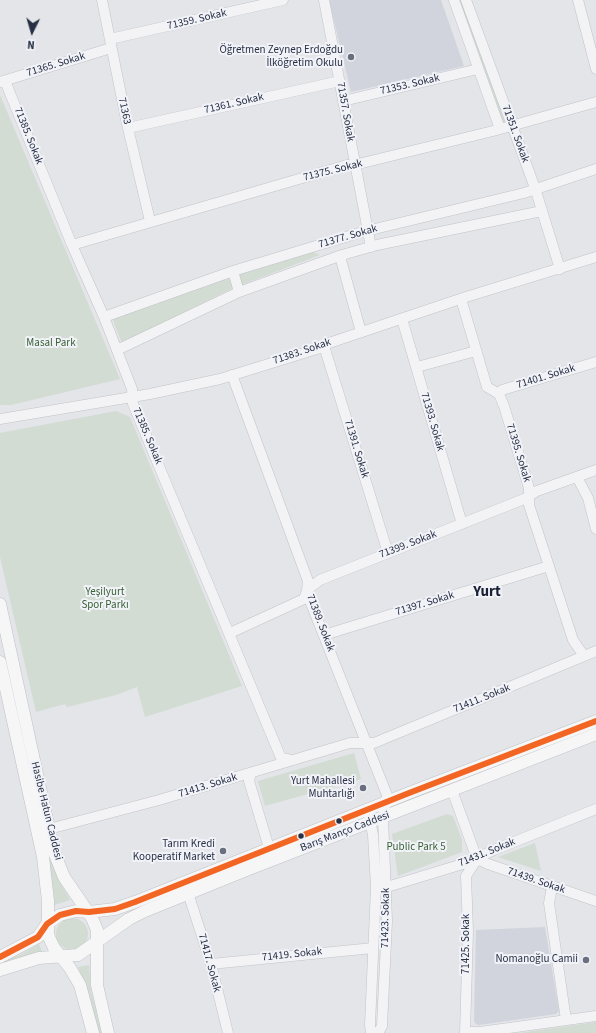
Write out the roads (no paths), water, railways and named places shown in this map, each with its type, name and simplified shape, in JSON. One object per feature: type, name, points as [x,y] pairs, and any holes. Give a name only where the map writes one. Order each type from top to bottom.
[{"type":"main road","name":"Hasibe Hatun Caddesi","points":[[0,604],[54,852],[64,877],[89,912],[95,924],[98,940],[97,991],[108,1033]]},
{"type":"main road","name":"Hasibe Hatun Caddesi","points":[[0,662],[5,706],[43,857],[48,901],[47,924],[51,943],[70,968],[80,985],[93,1033]]},
{"type":"main road","name":"Barış Manço Caddesi","points":[[98,940],[129,919],[374,816],[385,803],[596,721]]},
{"type":"main road","name":"Barış Manço Caddesi","points":[[89,912],[115,908],[135,902],[269,848],[374,816],[452,790],[596,734]]},
{"type":"main road","points":[[1,954],[38,937],[47,924],[55,918],[76,911],[89,912]]},
{"type":"main road","points":[[0,970],[39,958],[78,955],[98,940]]},
{"type":"street","name":"71363","points":[[102,0],[128,128],[150,221]]},
{"type":"street","name":"71359. Sokak","points":[[111,44],[283,0]]},
{"type":"street","name":"71357. Sokak","points":[[324,0],[340,81],[354,165],[371,247]]},
{"type":"street","name":"71351. Sokak","points":[[454,0],[500,129]]},
{"type":"street","name":"71351. Sokak","points":[[466,0],[535,188],[560,268]]},
{"type":"street","points":[[578,0],[596,69]]},
{"type":"street","name":"71365. Sokak","points":[[3,81],[111,44]]},
{"type":"street","name":"71353. Sokak","points":[[343,101],[478,69]]},
{"type":"street","name":"71385. Sokak","points":[[3,81],[104,317],[132,389],[133,404],[281,758],[292,760]]},
{"type":"street","name":"71361. Sokak","points":[[128,128],[340,81]]},
{"type":"street","name":"71375. Sokak","points":[[72,245],[150,221],[347,165],[354,165],[512,126],[596,102]]},
{"type":"street","name":"71377. Sokak","points":[[104,317],[232,272],[367,231],[524,193],[596,168]]},
{"type":"street","name":"71377. Sokak","points":[[117,350],[239,292],[342,255],[371,247],[542,211]]},
{"type":"street","points":[[342,255],[341,260],[361,332]]},
{"type":"street","name":"71383. Sokak","points":[[0,419],[150,394],[232,375],[324,346],[361,332],[461,299],[596,257]]},
{"type":"street","points":[[232,272],[239,292]]},
{"type":"street","name":"71395. Sokak","points":[[461,299],[487,387],[499,394],[529,488],[529,505],[573,640],[584,656]]},
{"type":"street","name":"71393. Sokak","points":[[402,319],[462,524]]},
{"type":"street","name":"71391. Sokak","points":[[324,346],[388,553]]},
{"type":"street","points":[[417,367],[476,350]]},
{"type":"street","name":"71401. Sokak","points":[[499,394],[502,390],[596,362]]},
{"type":"street","name":"71389. Sokak","points":[[232,375],[308,581],[307,590],[386,795],[385,803]]},
{"type":"street","name":"71399. Sokak","points":[[230,633],[304,599],[307,590],[320,580],[462,524],[529,496],[537,491],[596,470]]},
{"type":"street","points":[[577,477],[588,498],[596,529]]},
{"type":"street","name":"71397. Sokak","points":[[324,635],[549,566]]},
{"type":"street","name":"71411. Sokak","points":[[366,743],[374,743],[596,651]]},
{"type":"street","name":"71413. Sokak","points":[[49,829],[159,800],[350,743],[366,743]]},
{"type":"street","points":[[251,773],[249,781],[269,848]]},
{"type":"street","points":[[452,790],[477,859]]},
{"type":"street","name":"71431. Sokak","points":[[376,887],[387,887],[477,859],[596,809]]},
{"type":"street","name":"71423. Sokak","points":[[374,816],[387,887],[387,921],[382,1026],[378,1033]]},
{"type":"street","name":"71423. Sokak","points":[[371,1033],[370,1025],[376,887],[373,835],[374,816]]},
{"type":"street","name":"71439. Sokak","points":[[477,859],[552,887],[596,901]]},
{"type":"street","name":"71425. Sokak","points":[[465,1032],[468,931],[466,876],[477,859]]},
{"type":"street","points":[[552,887],[549,904],[566,1020]]},
{"type":"street","name":"71417. Sokak","points":[[188,894],[211,964],[228,1033]]},
{"type":"street","name":"71419. Sokak","points":[[211,964],[373,948]]},
{"type":"street","points":[[465,1032],[480,1032],[596,1016]]},
{"type":"place","name":"Öğretmen Zeynep Erdoğdu İlköğretim Okulu","points":[[351,57]]},
{"type":"place","name":"Yurt Mahallesi Muhtarlığı","points":[[363,788]]},
{"type":"place","name":"Tarım Kredi Kooperatif Market","points":[[223,851]]},
{"type":"place","name":"Nomanoğlu Camii","points":[[586,960]]},
{"type":"district","name":"Yurt","points":[[487,593]]},
{"type":"park label","name":"Masal Park","points":[[51,344]]},
{"type":"park label","name":"Yeşilyurt Spor Parkı","points":[[105,599]]},
{"type":"park label","name":"Public Park 5","points":[[416,848]]}]
